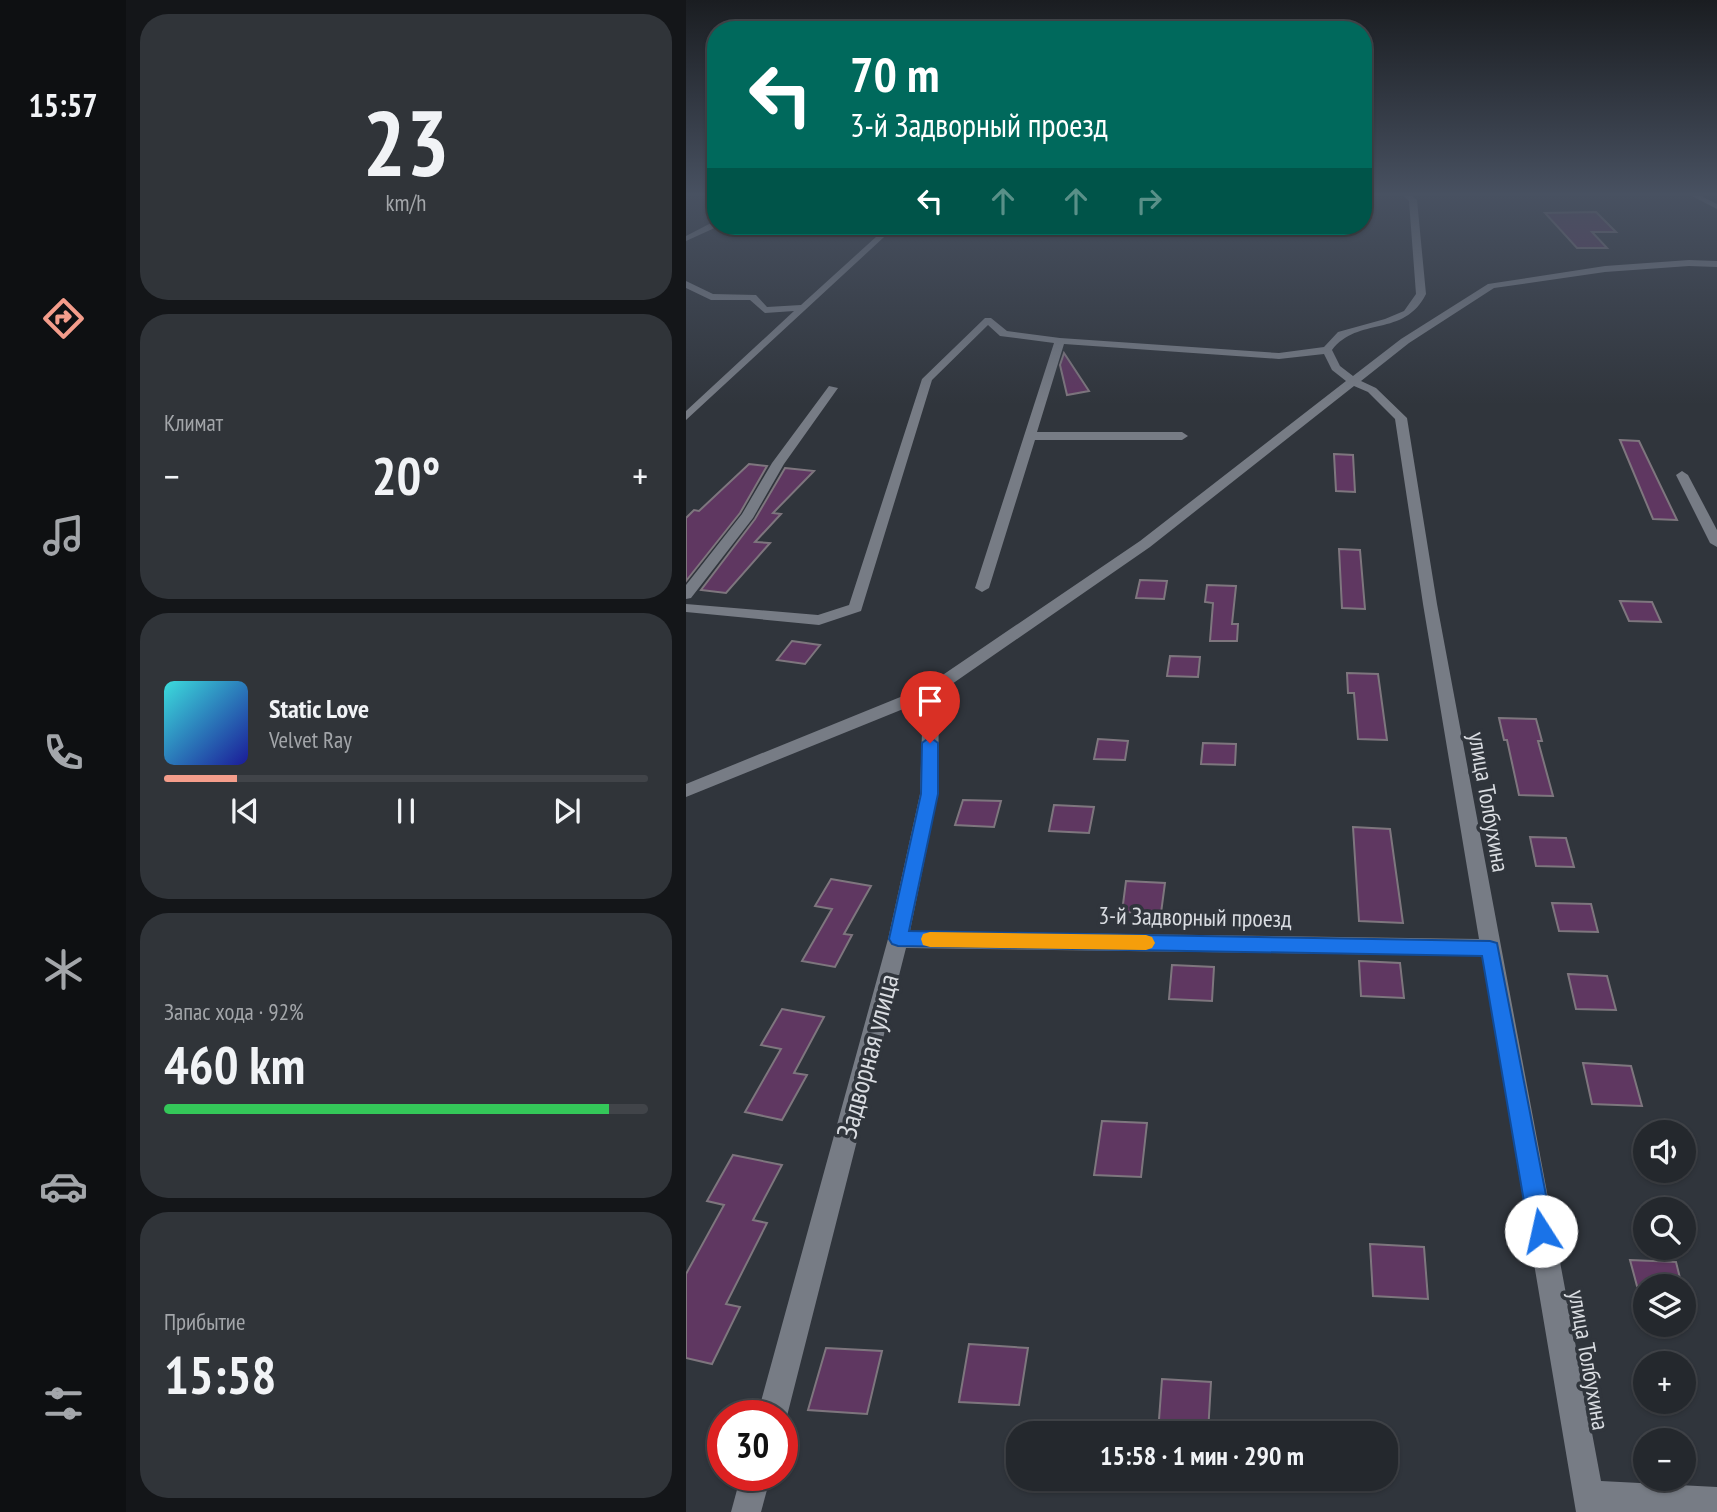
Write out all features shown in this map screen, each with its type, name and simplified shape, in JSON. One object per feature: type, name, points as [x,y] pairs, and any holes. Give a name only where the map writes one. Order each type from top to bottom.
[{"type":"street","points":[[686,417],[851,265]]},
{"type":"street","points":[[686,608],[819,620],[856,608],[928,379],[988,320],[1004,334],[1060,341],[1279,356],[1327,350],[1339,335],[1400,318],[1417,305],[1421,294],[1418,265]]},
{"type":"street","points":[[686,791],[931,691],[1145,544],[1405,341],[1491,286],[1605,269],[1667,265]]},
{"type":"street","points":[[686,284],[711,297],[753,297],[765,310],[804,308]]},
{"type":"street","points":[[982,588],[1060,341]]},
{"type":"street","name":"улица Толбухина","points":[[1327,350],[1336,368],[1354,382],[1371,390],[1401,418],[1430,604],[1589,1504]]},
{"type":"street","points":[[686,594],[748,515],[778,463],[833,388]]},
{"type":"street","points":[[1030,436],[1182,436]]},
{"type":"street","points":[[1682,475],[1717,543]]},
{"type":"street","name":"Задворная улица","points":[[776,1400],[898,939],[929,794],[931,691]]},
{"type":"street","name":"3-й Задворный проезд","points":[[898,939],[1490,948]]},
{"type":"street","points":[[746,1512],[752,1491]]},
{"type":"street","points":[[1589,1504],[1717,1502]]},
{"type":"building","points":[[1064,353],[1089,391],[1067,395],[1060,365]]},
{"type":"building","points":[[1620,440],[1639,441],[1677,520],[1653,519]]},
{"type":"building","points":[[1334,454],[1353,455],[1355,492],[1336,491]]},
{"type":"building","points":[[749,464],[767,466],[740,513],[686,581],[686,518],[694,510],[699,511]]},
{"type":"building","points":[[785,468],[814,471],[773,513],[781,514],[755,542],[770,543],[726,593],[701,590],[755,519]]},
{"type":"building","points":[[1339,549],[1360,550],[1365,609],[1342,608]]},
{"type":"building","points":[[1140,580],[1167,581],[1164,599],[1136,598]]},
{"type":"building","points":[[1207,585],[1236,586],[1232,624],[1238,624],[1237,641],[1210,641],[1213,603],[1205,602]]},
{"type":"building","points":[[1620,601],[1652,602],[1661,622],[1629,621]]},
{"type":"building","points":[[792,641],[820,645],[805,664],[777,660]]},
{"type":"building","points":[[1170,656],[1200,657],[1198,677],[1167,676]]},
{"type":"building","points":[[1347,673],[1378,674],[1387,740],[1358,739],[1354,693],[1348,693]]},
{"type":"building","points":[[1499,718],[1536,719],[1542,741],[1538,741],[1553,796],[1519,795],[1507,740],[1504,740]]},
{"type":"building","points":[[1098,739],[1128,741],[1125,760],[1094,759]]},
{"type":"building","points":[[1203,743],[1236,744],[1235,765],[1201,764]]},
{"type":"building","points":[[963,800],[1001,801],[994,827],[955,825]]},
{"type":"building","points":[[1054,805],[1094,807],[1089,833],[1049,831]]},
{"type":"building","points":[[1353,827],[1390,829],[1403,923],[1359,921]]},
{"type":"building","points":[[1530,837],[1566,838],[1574,867],[1536,866]]},
{"type":"building","points":[[831,879],[871,886],[844,934],[852,935],[835,967],[802,961],[832,909],[815,906]]},
{"type":"building","points":[[1126,881],[1165,883],[1161,913],[1122,912]]},
{"type":"building","points":[[1552,903],[1591,904],[1598,932],[1559,931]]},
{"type":"building","points":[[1359,961],[1400,963],[1404,998],[1361,996]]},
{"type":"building","points":[[1172,965],[1214,967],[1212,1001],[1169,999]]},
{"type":"building","points":[[1568,974],[1607,976],[1616,1010],[1576,1009]]},
{"type":"building","points":[[782,1009],[824,1017],[794,1073],[807,1075],[782,1120],[745,1112],[781,1049],[761,1045]]},
{"type":"building","points":[[1583,1063],[1631,1066],[1642,1106],[1592,1104]]},
{"type":"building","points":[[1102,1121],[1147,1123],[1141,1177],[1094,1175]]},
{"type":"building","points":[[733,1155],[782,1165],[753,1220],[767,1223],[726,1304],[740,1307],[712,1364],[686,1358],[686,1274],[724,1205],[707,1201]]},
{"type":"building","points":[[1370,1244],[1424,1247],[1428,1299],[1373,1296]]},
{"type":"building","points":[[1630,1260],[1676,1262],[1679,1274],[1634,1274]]},
{"type":"building","points":[[969,1344],[1028,1348],[1019,1405],[959,1402]]},
{"type":"building","points":[[826,1348],[882,1351],[867,1414],[808,1410]]},
{"type":"building","points":[[1162,1379],[1211,1382],[1209,1421],[1159,1421]]},
{"type":"slow traffic","points":[[930,939],[1146,943]]},
{"type":"route","points":[[930,743],[929,794],[898,939],[1490,948],[1541,1231]]}]
